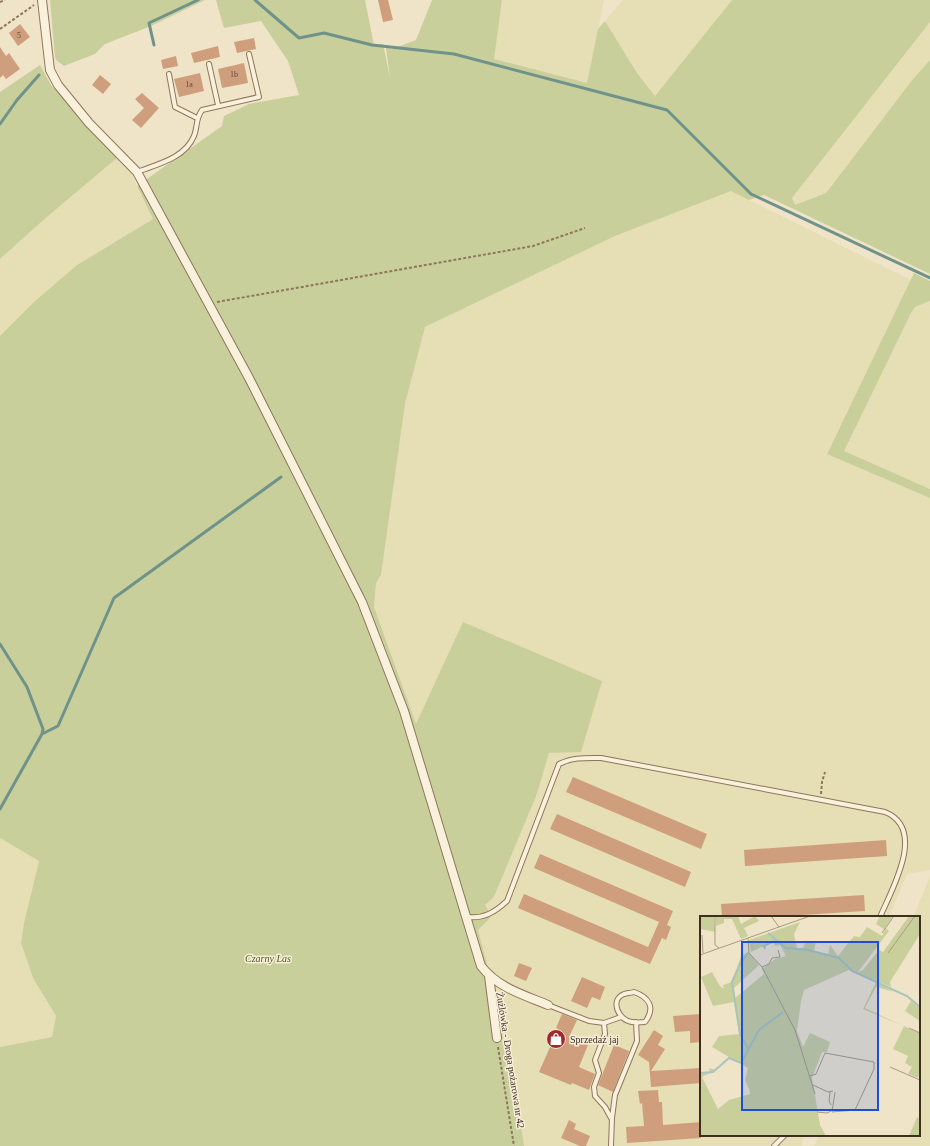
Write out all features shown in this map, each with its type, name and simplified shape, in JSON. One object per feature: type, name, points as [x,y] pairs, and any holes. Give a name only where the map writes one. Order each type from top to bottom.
[{"type":"street","points":[[39,2],[50,70],[58,84],[89,123],[137,172],[249,378],[362,602],[404,711],[481,966],[499,985],[548,1005]]},
{"type":"street","name":"Żużlówka - Droga pożarowa nr 42","points":[[489,976],[497,1038]]},
{"type":"lane","points":[[137,172],[161,163],[186,150],[194,136],[197,118],[202,110],[218,105],[259,97],[249,54]]},
{"type":"lane","points":[[209,64],[218,105]]},
{"type":"lane","points":[[168,74],[175,107],[197,118]]},
{"type":"lane","points":[[467,917],[477,918],[487,916],[497,910],[506,901],[559,764],[568,759],[582,757],[601,758],[885,812],[894,815],[900,821],[906,846],[903,864],[880,916]]},
{"type":"lane","points":[[548,1005],[589,1021],[604,1023],[621,1017],[631,1022],[645,1022],[651,1010],[650,1002],[642,995],[634,992],[623,994],[617,1004],[621,1017]]},
{"type":"lane","points":[[610,1146],[615,1096],[637,1041],[636,1022]]},
{"type":"lane","points":[[604,1023],[605,1034],[595,1060],[599,1073],[594,1087],[595,1096],[612,1118]]},
{"type":"lane","points":[[774,1146],[784,1136]]},
{"type":"path","points":[[0,2],[5,0]]},
{"type":"path","points":[[0,29],[39,2]]},
{"type":"path","points":[[206,300],[221,303],[525,247],[585,228]]},
{"type":"path","points":[[821,800],[822,782],[825,772]]},
{"type":"path","name":"Żużlówka - Droga pożarowa nr 42","points":[[497,1038],[514,1146]]},
{"type":"shaded area","points":[[502,0],[604,0],[587,84],[493,59]]},
{"type":"shaded area","points":[[623,0],[732,0],[655,96],[637,73],[605,21]]},
{"type":"shaded area","points":[[930,22],[930,60],[913,79],[826,193],[795,205],[792,198]]},
{"type":"shaded area","points":[[117,158],[131,174],[153,219],[77,265],[0,393],[0,259]]},
{"type":"shaded area","points":[[731,191],[911,280],[827,453],[930,498],[930,870],[907,874],[889,916],[700,916],[700,1136],[803,1136],[802,1146],[524,1146],[520,1119],[488,968],[478,930],[492,916],[485,905],[493,898],[496,892],[537,794],[549,753],[416,725],[374,607],[376,583],[381,575],[405,404],[425,327],[615,236]]},
{"type":"shaded area","points":[[930,301],[930,489],[843,451],[911,313],[915,307]]},
{"type":"shaded area","points":[[0,838],[39,861],[24,923],[21,943],[33,978],[56,1016],[52,1037],[0,1047]]},
{"type":"shaded area","points":[[930,877],[930,1146],[814,1146],[819,1136],[920,1136],[920,916],[913,916]]},
{"type":"green space","points":[[50,0],[205,0],[151,26],[105,44],[95,54],[64,66],[56,60],[55,57]]},
{"type":"green space","name":"Czarny Las","points":[[216,0],[365,0],[374,45],[383,44],[390,78],[386,48],[392,49],[416,40],[432,0],[502,0],[494,59],[587,83],[598,29],[605,21],[637,73],[655,96],[732,0],[930,0],[930,22],[792,198],[795,205],[826,193],[913,79],[930,60],[930,274],[764,195],[749,200],[731,191],[615,236],[425,327],[405,404],[381,575],[376,583],[374,607],[416,724],[463,622],[602,681],[581,752],[549,753],[537,794],[496,892],[493,898],[485,905],[492,916],[478,930],[488,968],[520,1119],[524,1146],[0,1146],[0,1047],[52,1037],[56,1016],[33,978],[21,943],[24,923],[39,861],[0,838],[0,336],[34,302],[77,265],[153,219],[137,186],[222,126],[224,116],[249,104],[299,95],[288,61],[261,21],[224,28]]},
{"type":"green space","points":[[40,65],[51,85],[117,158],[0,259],[0,92]]},
{"type":"green space","points":[[914,273],[930,281],[930,301],[915,307],[911,313],[844,451],[930,489],[930,498],[827,454]]},
{"type":"building","points":[[378,0],[388,0],[393,20],[383,22]]},
{"type":"building","points":[[20,24],[30,37],[18,46],[9,33]]},
{"type":"building","points":[[254,38],[256,49],[237,53],[234,42]]},
{"type":"building","points":[[218,46],[220,57],[194,63],[191,53]]},
{"type":"building","points":[[0,47],[6,56],[9,53],[20,69],[6,79],[3,75],[0,78]]},
{"type":"building","points":[[176,56],[178,66],[163,69],[161,60]]},
{"type":"building","points":[[244,63],[248,83],[222,88],[218,69]]},
{"type":"building","points":[[200,73],[204,91],[179,97],[174,79]]},
{"type":"building","points":[[100,75],[111,84],[103,94],[92,85]]},
{"type":"building","points":[[142,93],[159,108],[141,128],[132,120],[144,108],[135,99]]},
{"type":"building","points":[[573,777],[707,834],[701,849],[566,792]]},
{"type":"building","points":[[557,814],[691,872],[685,887],[550,829]]},
{"type":"building","points":[[886,840],[887,856],[745,866],[744,850]]},
{"type":"building","points":[[540,854],[673,911],[667,925],[671,927],[666,940],[662,938],[650,964],[518,908],[524,894],[648,947],[659,922],[534,868]]},
{"type":"building","points":[[864,895],[865,911],[787,916],[722,916],[721,904]]},
{"type":"building","points":[[519,963],[532,968],[526,981],[514,976]]},
{"type":"building","points":[[582,977],[605,987],[600,1000],[592,997],[587,1008],[571,1001]]},
{"type":"building","points":[[562,1014],[577,1020],[569,1037],[588,1045],[579,1067],[595,1074],[589,1090],[572,1083],[571,1085],[539,1072],[558,1029],[556,1028]]},
{"type":"building","points":[[700,1014],[700,1042],[690,1043],[690,1031],[675,1032],[673,1016]]},
{"type":"building","points":[[654,1030],[663,1036],[658,1045],[665,1049],[651,1071],[700,1068],[700,1083],[651,1087],[649,1062],[638,1055]]},
{"type":"building","points":[[614,1045],[629,1051],[613,1092],[598,1085]]},
{"type":"building","points":[[658,1090],[659,1102],[662,1102],[663,1125],[700,1122],[701,1138],[627,1143],[626,1127],[644,1126],[642,1103],[640,1104],[638,1091]]},
{"type":"building","points":[[569,1120],[576,1124],[574,1129],[590,1136],[586,1146],[580,1146],[561,1138]]},
{"type":"waterway","points":[[154,45],[149,23],[198,0]]},
{"type":"waterway","points":[[255,0],[299,38],[324,33],[372,45],[454,54],[667,110],[751,194],[930,278]]},
{"type":"waterway","points":[[0,124],[17,100],[39,75]]},
{"type":"waterway","points":[[42,734],[58,726],[114,598],[281,477]]},
{"type":"waterway","points":[[0,644],[27,687],[43,729],[42,734],[0,809]]},
{"type":"place","name":"Sprzedaż jaj","points":[[556,1039]]}]
